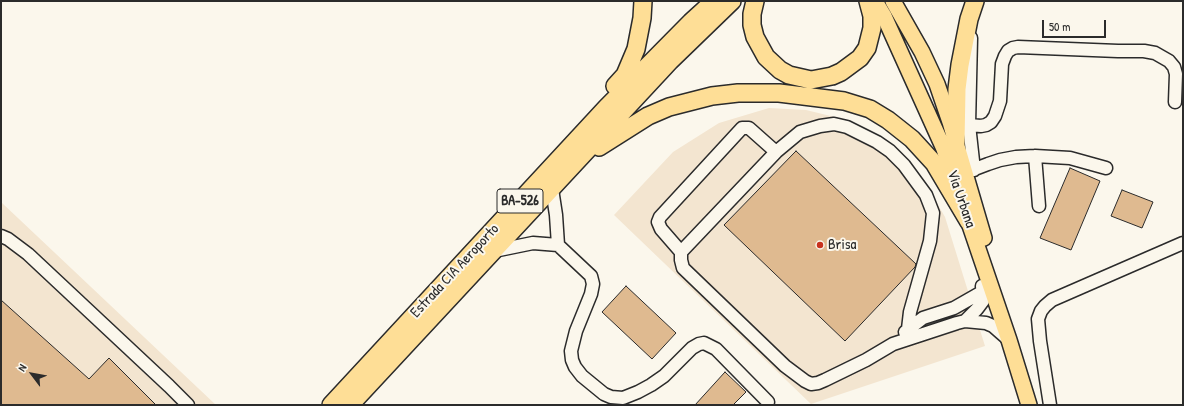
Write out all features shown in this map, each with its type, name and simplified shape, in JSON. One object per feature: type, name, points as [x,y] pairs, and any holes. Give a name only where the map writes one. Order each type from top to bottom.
[{"type":"highway","points":[[442,286],[462,256],[625,74],[632,60],[639,37],[643,1]]},
{"type":"highway","name":"Estrada CIA Aeroporto","points":[[331,405],[606,108],[691,22],[714,1]]},
{"type":"highway","name":"Estrada CIA Aeroporto","points":[[350,405],[670,61],[732,1]]},
{"type":"highway","points":[[755,1],[752,14],[752,25],[755,37],[766,57],[780,70],[789,75],[811,80],[832,76],[841,72],[860,58],[867,48],[872,28],[872,16],[868,1]]},
{"type":"highway","points":[[956,142],[960,65],[969,19],[975,1]]},
{"type":"highway","points":[[578,160],[648,116],[669,107],[712,96],[738,93],[779,93],[844,101],[870,109],[888,120],[912,139],[934,163],[969,222]]},
{"type":"main road","name":"Via Urbana","points":[[875,1],[884,16],[944,150],[1029,405]]},
{"type":"main road","name":"Via Urbana","points":[[893,1],[922,52],[937,84],[956,142],[970,171],[982,230],[1037,405]]},
{"type":"lane","points":[[969,19],[971,34],[969,125],[970,171],[1000,160],[1035,156],[1070,158],[1106,168]]},
{"type":"lane","points":[[969,125],[986,125],[991,122],[995,116],[1000,101],[1002,64],[1008,51],[1018,47],[1144,51],[1155,53],[1169,61],[1174,67],[1176,74],[1175,102]]},
{"type":"lane","points":[[681,252],[776,152],[800,132],[820,126],[834,124],[847,128],[877,142],[890,151],[904,165],[926,195],[930,203],[933,213],[930,241],[910,312],[909,334]]},
{"type":"lane","points":[[776,152],[749,128],[742,128],[660,217],[658,222],[661,229],[681,252],[683,268],[784,366],[805,381],[811,384],[818,383],[866,360],[909,334],[923,318],[954,308],[982,292]]},
{"type":"lane","points":[[1035,156],[1039,206]]},
{"type":"lane","points":[[552,189],[556,214],[558,245]]},
{"type":"lane","points":[[1,236],[8,239],[28,254],[188,405]]},
{"type":"lane","points":[[1050,405],[1038,319],[1045,306],[1052,300],[1183,243]]},
{"type":"lane","points":[[494,251],[520,245],[558,245],[591,276],[593,284],[591,294],[576,331],[571,351],[572,360],[575,367],[582,376],[604,394],[611,397],[623,398],[638,392],[664,376],[692,348],[704,343],[716,348],[768,402]]},
{"type":"lane","points":[[965,321],[983,301],[982,285],[984,269]]},
{"type":"lane","points":[[909,334],[965,321],[986,323],[993,326],[1008,340]]},
{"type":"shaded area","points":[[769,108],[806,110],[843,119],[879,136],[909,162],[934,198],[945,217],[985,346],[811,404],[614,215],[673,152],[719,123]]},
{"type":"shaded area","points":[[1,202],[216,405],[1,405]]},
{"type":"building","name":"Brisa","points":[[796,151],[916,264],[915,267],[845,341],[724,225]]},
{"type":"building","points":[[1070,168],[1100,181],[1071,250],[1040,238]]},
{"type":"building","points":[[1122,190],[1153,202],[1142,228],[1111,216]]},
{"type":"building","points":[[626,286],[676,333],[652,359],[602,312]]},
{"type":"building","points":[[1,300],[89,379],[109,358],[156,405],[1,405]]},
{"type":"building","points":[[725,372],[746,392],[733,405],[695,405]]},
{"type":"place","name":"Brisa","points":[[820,245]]}]
